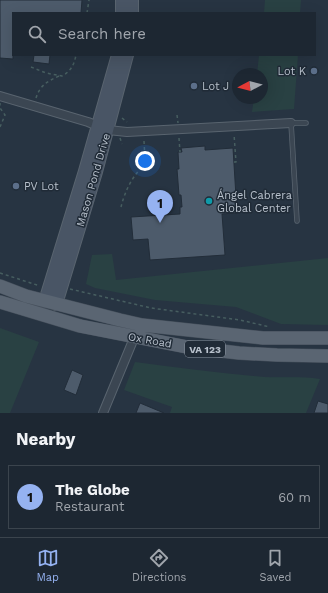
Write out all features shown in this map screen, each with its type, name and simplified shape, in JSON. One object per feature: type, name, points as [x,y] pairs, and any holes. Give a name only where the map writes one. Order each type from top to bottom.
[{"type":"main road","name":"Ox Road","points":[[0,286],[50,302],[142,325],[263,338],[328,338]]},
{"type":"main road","name":"Ox Road","points":[[0,302],[68,323],[134,338],[187,347],[239,353],[328,356]]},
{"type":"main road","points":[[120,320],[126,325],[134,338],[149,329],[170,328]]},
{"type":"street","points":[[122,0],[122,12]]},
{"type":"street","points":[[132,0],[132,12]]},
{"type":"street","name":"Mason Pond Drive","points":[[103,128],[118,56]]},
{"type":"street","name":"Mason Pond Drive","points":[[50,302],[127,56]]},
{"type":"street","points":[[0,96],[103,128],[127,132],[291,123]]},
{"type":"street","points":[[103,413],[134,338]]},
{"type":"lane","points":[[297,221],[291,123],[306,123]]},
{"type":"path","points":[[87,12],[89,0]]},
{"type":"path","points":[[35,106],[37,94],[40,88],[44,84],[70,71],[76,56]]},
{"type":"path","points":[[31,66],[59,76]]},
{"type":"path","points":[[0,100],[0,108],[4,115],[0,127]]},
{"type":"path","points":[[177,115],[178,124]]},
{"type":"path","points":[[122,118],[127,122]]},
{"type":"path","points":[[234,130],[236,162],[234,162]]},
{"type":"path","points":[[178,134],[180,152]]},
{"type":"path","points":[[120,138],[122,144]]},
{"type":"path","points":[[121,208],[131,181],[149,162],[145,159],[144,141]]},
{"type":"path","points":[[0,273],[39,285],[75,290],[152,308],[240,320],[272,328]]},
{"type":"green space","points":[[265,0],[301,0],[300,12],[264,12]]},
{"type":"green space","points":[[259,56],[298,56],[294,109],[252,112],[253,104],[268,104],[268,68],[258,68]]},
{"type":"green space","points":[[112,254],[116,280],[328,258],[328,325],[281,324],[236,307],[155,300],[95,288],[86,284],[92,255]]},
{"type":"green space","points":[[0,328],[39,342],[10,413],[0,413]]},
{"type":"green space","points":[[135,362],[264,377],[299,377],[320,379],[306,413],[170,413],[172,407],[124,390]]},
{"type":"building","points":[[0,0],[82,0],[81,12],[12,12],[13,59],[0,58]]},
{"type":"building","points":[[34,56],[50,56],[49,64],[33,62]]},
{"type":"building","name":"Ángel Cabrera Global Center","points":[[205,146],[205,150],[233,148],[237,213],[222,214],[225,255],[150,260],[148,239],[133,240],[131,217],[180,214],[180,207],[182,207],[181,195],[179,195],[177,169],[179,169],[178,152],[182,152],[181,148]]},
{"type":"building","points":[[72,370],[83,375],[76,395],[64,390]]},
{"type":"building","points":[[318,401],[328,404],[328,413],[314,413]]},
{"type":"building","points":[[140,403],[164,413],[136,413]]},
{"type":"place","name":"Lot K","points":[[314,71]]},
{"type":"place","name":"Lot J","points":[[194,86]]},
{"type":"place","name":"PV Lot","points":[[16,186]]},
{"type":"place","name":"Ángel Cabrera Global Center","points":[[209,201]]},
{"type":"place","name":"The Globe","points":[[160,223]]}]
